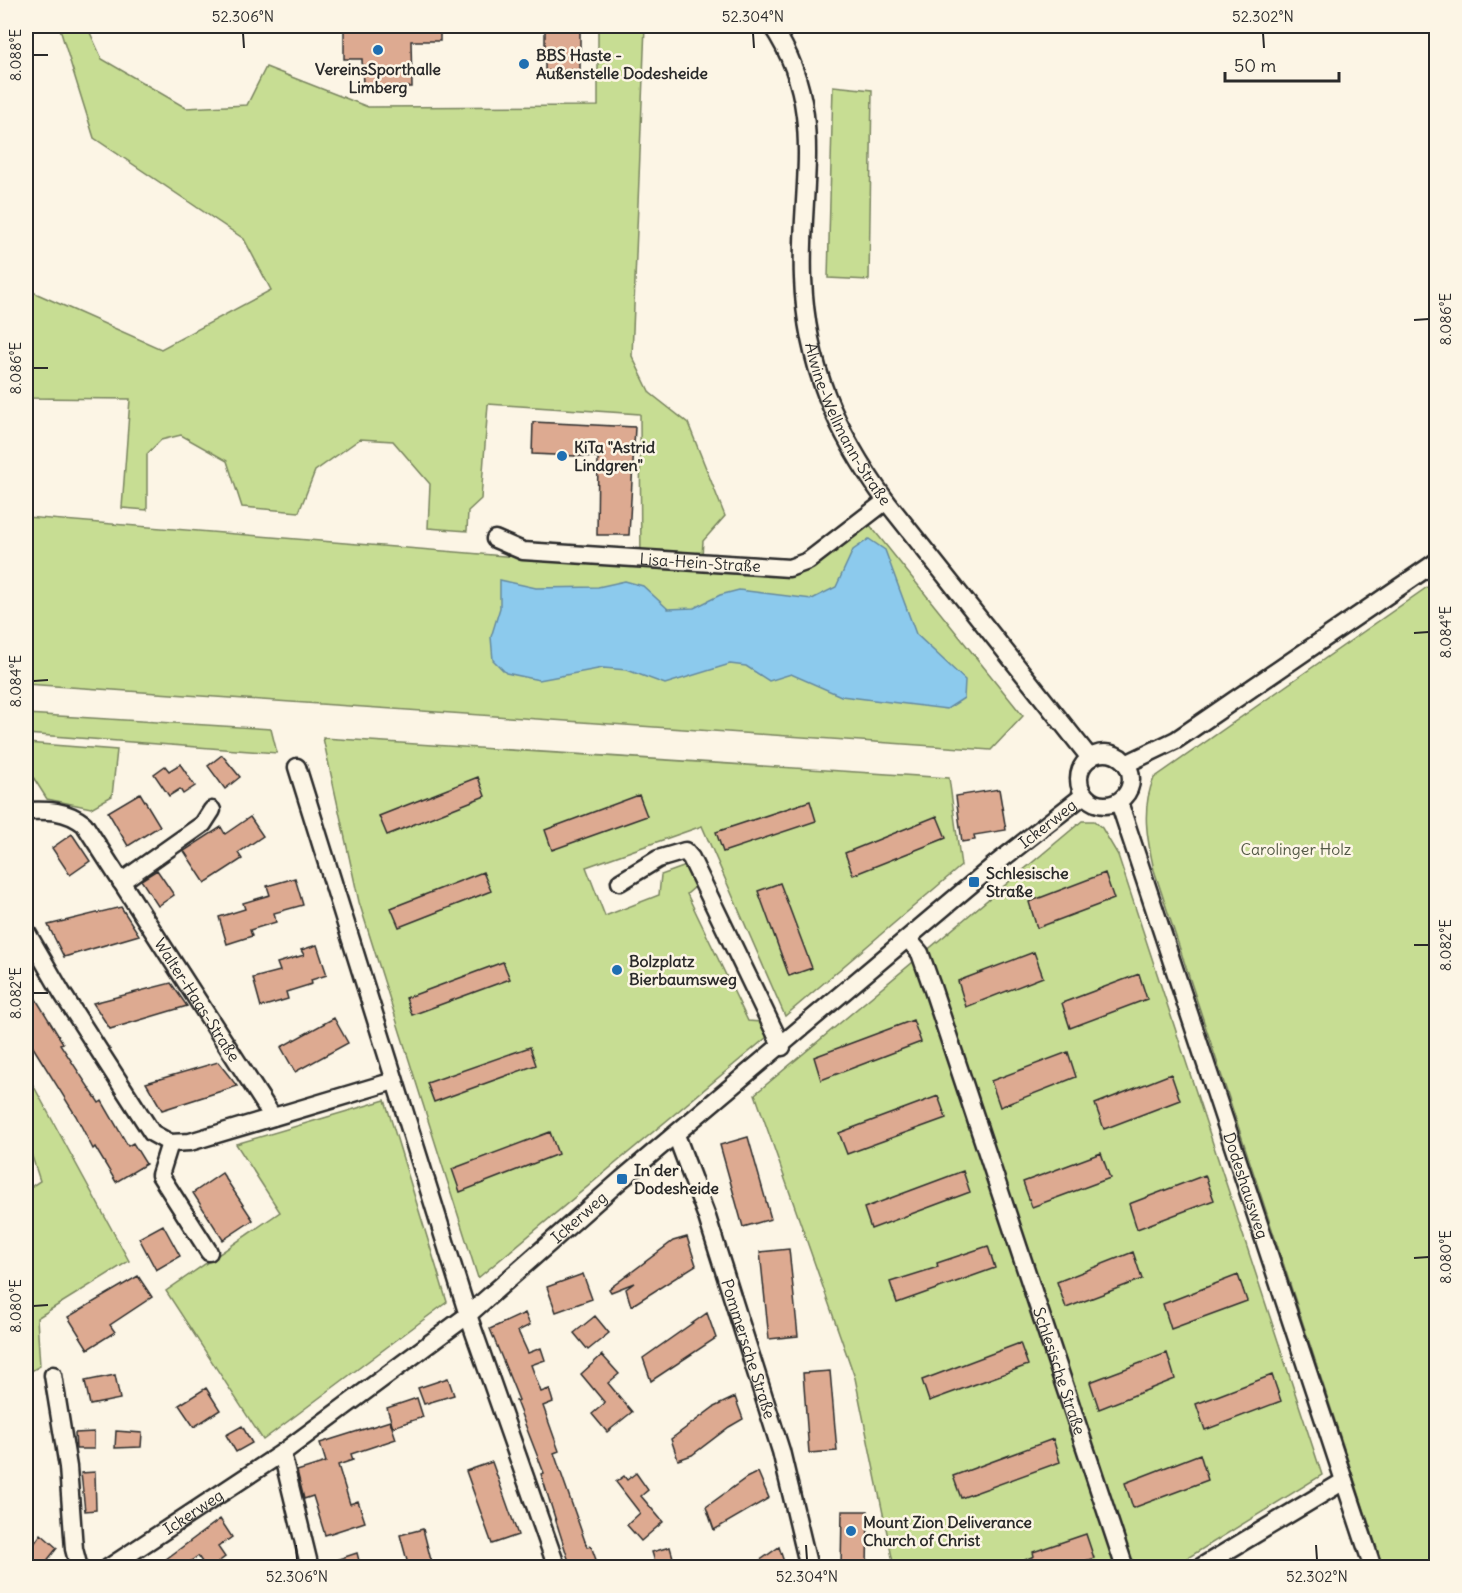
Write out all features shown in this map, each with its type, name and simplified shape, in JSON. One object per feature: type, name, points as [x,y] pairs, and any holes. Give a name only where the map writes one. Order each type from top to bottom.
[{"type":"street","name":"Alwine-Wellmann-Straße","points":[[772,26],[781,39],[797,77],[806,118],[808,163],[802,278],[807,326],[818,378],[837,424],[861,466],[886,501],[1090,758]]},
{"type":"street","name":"Lisa-Hein-Straße","points":[[495,539],[523,551],[789,568],[808,561],[886,501]]},
{"type":"street","points":[[1126,764],[1176,740],[1437,561]]},
{"type":"street","points":[[1103,753],[1112,754],[1126,764],[1130,771],[1130,788],[1119,802],[1102,806],[1084,795],[1079,774],[1090,758],[1103,753]]},
{"type":"street","points":[[297,767],[468,1315],[557,1568]]},
{"type":"street","name":"Ickerweg","points":[[108,1568],[282,1453],[468,1315],[993,866],[1084,795]]},
{"type":"street","name":"Dodeshausweg","points":[[1119,802],[1373,1568]]},
{"type":"street","name":"Walter-Haas-Straße","points":[[26,811],[46,810],[72,814],[84,824],[273,1117]]},
{"type":"street","points":[[121,882],[203,824],[212,810]]},
{"type":"street","points":[[620,882],[658,859],[685,851],[691,858],[782,1047]]},
{"type":"street","points":[[26,931],[87,1033],[153,1132],[170,1143],[190,1142],[394,1081]]},
{"type":"street","name":"Schlesische Straße","points":[[908,939],[920,953],[932,987],[1125,1568]]},
{"type":"street","name":"Pommersche Straße","points":[[676,1135],[707,1216],[781,1451],[809,1568]]},
{"type":"street","points":[[170,1143],[160,1175],[209,1252]]},
{"type":"street","points":[[53,1375],[68,1467],[74,1549],[79,1568]]},
{"type":"street","points":[[282,1453],[310,1568]]},
{"type":"street","points":[[1199,1568],[1344,1481]]},
{"type":"green space","points":[[59,26],[87,26],[102,59],[186,108],[247,105],[266,67],[368,107],[598,106],[598,26],[645,26],[632,356],[650,393],[688,423],[725,516],[703,541],[701,571],[794,575],[813,567],[869,524],[1023,716],[991,750],[26,684],[26,517],[641,567],[640,414],[488,404],[481,499],[468,511],[467,531],[428,528],[430,484],[393,441],[360,439],[315,471],[299,512],[242,507],[227,461],[181,435],[161,440],[147,454],[147,510],[122,508],[130,399],[26,398],[26,289],[161,349],[271,290],[244,239],[94,138]]},
{"type":"green space","points":[[833,86],[872,90],[869,280],[828,278]]},
{"type":"green space","name":"Carolinger Holz","points":[[1436,581],[1436,1567],[1383,1567],[1154,870],[1147,835],[1146,812],[1154,778]]},
{"type":"green space","points":[[26,714],[271,729],[277,753],[26,734]]},
{"type":"green space","points":[[323,738],[949,778],[961,866],[785,1016],[702,826],[586,867],[605,916],[659,895],[661,875],[686,866],[696,886],[687,894],[748,1021],[761,1022],[767,1037],[478,1278],[359,902]]},
{"type":"green space","points":[[26,743],[117,750],[112,796],[91,808],[47,799],[26,766]]},
{"type":"green space","points":[[1082,821],[1094,821],[1102,828],[1118,855],[1322,1475],[1173,1567],[894,1567],[855,1378],[755,1094]]},
{"type":"green space","points":[[26,1072],[129,1261],[37,1318],[40,1366],[26,1374],[26,1190],[40,1181],[26,1138]]},
{"type":"green space","points":[[385,1100],[447,1302],[263,1440],[166,1291],[280,1212],[236,1144]]},
{"type":"water","points":[[869,539],[885,550],[916,634],[965,680],[964,698],[947,709],[841,696],[791,674],[769,681],[746,666],[730,664],[665,684],[627,670],[603,668],[539,680],[506,673],[493,660],[491,637],[500,608],[500,580],[536,588],[598,587],[625,581],[643,586],[668,609],[694,608],[720,595],[739,590],[812,599],[836,587],[853,550]]},
{"type":"building","name":"VereinsSporthalle Limberg","points":[[344,26],[440,26],[440,41],[411,41],[412,87],[363,87],[362,59],[344,59]]},
{"type":"building","points":[[545,26],[580,26],[580,70],[545,71]]},
{"type":"building","points":[[533,422],[635,427],[629,535],[597,535],[598,457],[532,454]]},
{"type":"building","points":[[222,755],[240,777],[225,789],[208,766]]},
{"type":"building","points":[[180,764],[195,786],[183,794],[180,789],[169,796],[154,774],[165,766],[169,771]]},
{"type":"building","points":[[478,777],[485,796],[387,835],[379,816]]},
{"type":"building","points":[[999,789],[1006,830],[974,835],[975,840],[962,842],[956,796]]},
{"type":"building","points":[[140,793],[160,826],[128,846],[108,812]]},
{"type":"building","points":[[639,795],[647,816],[552,850],[545,830]]},
{"type":"building","points":[[810,801],[816,821],[723,852],[716,832]]},
{"type":"building","points":[[937,816],[946,838],[853,875],[845,853]]},
{"type":"building","points":[[250,817],[263,836],[238,853],[242,859],[205,883],[184,851],[221,827],[225,834]]},
{"type":"building","points":[[72,834],[90,861],[70,875],[52,848]]},
{"type":"building","points":[[157,870],[174,895],[158,906],[141,880]]},
{"type":"building","points":[[483,872],[491,891],[399,927],[391,908]]},
{"type":"building","points":[[1105,873],[1114,899],[1037,928],[1029,902]]},
{"type":"building","points":[[295,878],[303,905],[274,913],[276,922],[250,930],[252,936],[227,944],[219,917],[245,909],[243,903],[270,895],[267,886]]},
{"type":"building","points":[[780,883],[812,968],[789,976],[758,891]]},
{"type":"building","points":[[121,907],[139,935],[64,957],[48,925]]},
{"type":"building","points":[[317,945],[327,975],[311,980],[312,984],[286,992],[288,999],[261,1007],[253,978],[280,971],[277,963],[304,955],[301,950]]},
{"type":"building","points":[[1034,952],[1043,977],[966,1007],[958,981]]},
{"type":"building","points":[[503,962],[510,979],[412,1015],[406,998]]},
{"type":"building","points":[[1139,974],[1147,999],[1070,1028],[1062,1003]]},
{"type":"building","points":[[26,983],[63,1043],[60,1044],[99,1103],[102,1101],[128,1146],[133,1143],[146,1164],[116,1182],[95,1147],[93,1149],[76,1116],[26,1036]]},
{"type":"building","points":[[171,983],[187,1006],[110,1029],[93,1003]]},
{"type":"building","points":[[334,1018],[348,1043],[295,1072],[281,1047]]},
{"type":"building","points":[[913,1020],[921,1042],[821,1080],[814,1057]]},
{"type":"building","points":[[530,1047],[536,1065],[434,1102],[427,1083]]},
{"type":"building","points":[[1068,1052],[1076,1077],[1000,1107],[991,1081]]},
{"type":"building","points":[[218,1062],[237,1086],[162,1110],[146,1083]]},
{"type":"building","points":[[1171,1074],[1180,1100],[1104,1129],[1095,1104]]},
{"type":"building","points":[[938,1096],[946,1118],[847,1154],[839,1133]]},
{"type":"building","points":[[550,1132],[558,1154],[460,1192],[452,1169]]},
{"type":"building","points":[[748,1137],[771,1219],[743,1227],[720,1145]]},
{"type":"building","points":[[1101,1153],[1110,1178],[1032,1207],[1023,1182]]},
{"type":"building","points":[[963,1171],[970,1192],[871,1229],[864,1208]]},
{"type":"building","points":[[222,1173],[253,1220],[223,1240],[193,1193]]},
{"type":"building","points":[[1205,1175],[1214,1200],[1137,1229],[1129,1204]]},
{"type":"building","points":[[163,1225],[180,1256],[156,1270],[139,1238]]},
{"type":"building","points":[[687,1237],[696,1265],[631,1306],[626,1289],[634,1283],[611,1292],[609,1289],[673,1241]]},
{"type":"building","points":[[988,1246],[995,1268],[897,1303],[890,1282],[938,1267],[937,1263]]},
{"type":"building","points":[[789,1249],[798,1336],[769,1339],[760,1252]]},
{"type":"building","points":[[1133,1252],[1142,1279],[1066,1308],[1057,1282]]},
{"type":"building","points":[[583,1274],[592,1299],[556,1312],[547,1287]]},
{"type":"building","points":[[1238,1275],[1247,1301],[1171,1329],[1163,1304]]},
{"type":"building","points":[[138,1276],[152,1297],[110,1325],[115,1332],[88,1349],[68,1317]]},
{"type":"building","points":[[525,1313],[530,1325],[518,1331],[528,1353],[541,1348],[545,1360],[531,1365],[541,1392],[549,1389],[553,1402],[543,1406],[559,1451],[554,1453],[587,1547],[591,1546],[599,1568],[571,1568],[541,1474],[544,1473],[516,1401],[519,1400],[490,1329]]},
{"type":"building","points":[[707,1313],[716,1338],[651,1381],[643,1358]]},
{"type":"building","points":[[595,1316],[609,1333],[588,1350],[574,1333]]},
{"type":"building","points":[[1020,1343],[1028,1365],[929,1401],[922,1380]]},
{"type":"building","points":[[1167,1353],[1175,1379],[1099,1409],[1090,1382]]},
{"type":"building","points":[[602,1355],[619,1374],[608,1383],[632,1412],[607,1432],[592,1414],[605,1403],[581,1374]]},
{"type":"building","points":[[830,1371],[837,1451],[809,1453],[803,1373]]},
{"type":"building","points":[[115,1375],[120,1399],[90,1405],[85,1381]]},
{"type":"building","points":[[1272,1375],[1281,1401],[1205,1430],[1196,1404]]},
{"type":"building","points":[[448,1378],[454,1395],[424,1404],[418,1388]]},
{"type":"building","points":[[206,1388],[220,1410],[194,1427],[179,1405]]},
{"type":"building","points":[[735,1397],[743,1419],[692,1455],[678,1460],[671,1439],[714,1407]]},
{"type":"building","points":[[417,1398],[423,1417],[393,1427],[387,1408]]},
{"type":"building","points":[[390,1421],[396,1439],[351,1454],[353,1460],[338,1465],[350,1504],[358,1501],[365,1522],[325,1535],[313,1496],[304,1499],[297,1471],[326,1462],[320,1443]]},
{"type":"building","points":[[242,1426],[252,1443],[236,1452],[226,1435]]},
{"type":"building","points":[[116,1431],[142,1433],[141,1447],[115,1448]]},
{"type":"building","points":[[94,1432],[94,1449],[76,1449],[75,1433]]},
{"type":"building","points":[[1053,1439],[1060,1462],[961,1498],[953,1476]]},
{"type":"building","points":[[1200,1454],[1208,1480],[1133,1508],[1125,1483]]},
{"type":"building","points":[[492,1462],[518,1535],[492,1544],[466,1471]]},
{"type":"building","points":[[95,1472],[96,1510],[85,1511],[81,1473]]},
{"type":"building","points":[[758,1472],[769,1498],[714,1530],[706,1507]]},
{"type":"building","points":[[636,1473],[648,1490],[641,1496],[663,1522],[641,1541],[627,1525],[640,1513],[616,1482],[624,1476],[627,1480]]},
{"type":"building","points":[[842,1511],[868,1511],[867,1568],[841,1568]]},
{"type":"building","points":[[220,1519],[232,1537],[218,1547],[225,1557],[210,1568],[206,1568],[198,1556],[181,1568],[154,1568]]},
{"type":"building","points":[[423,1529],[433,1568],[409,1568],[400,1535]]},
{"type":"building","points":[[41,1534],[57,1548],[42,1567],[26,1555]]},
{"type":"building","points":[[1086,1534],[1094,1558],[1064,1568],[1007,1568],[1034,1556],[1033,1552]]},
{"type":"building","points":[[670,1547],[676,1568],[657,1568],[652,1552]]},
{"type":"building","points":[[779,1547],[786,1568],[749,1568]]},
{"type":"building","points":[[357,1553],[361,1568],[320,1568],[320,1565]]},
{"type":"place","name":"VereinsSporthalle Limberg","points":[[378,50]]},
{"type":"place","name":"BBS Haste - Außenstelle Dodesheide","points":[[524,64]]},
{"type":"place","name":"KiTa \"Astrid Lindgren\"","points":[[562,456]]},
{"type":"place","name":"Schlesische Straße","points":[[974,882]]},
{"type":"place","name":"Bolzplatz Bierbaumsweg","points":[[617,970]]},
{"type":"place","name":"In der Dodesheide","points":[[622,1179]]},
{"type":"place","name":"Mount Zion Deliverance Church of Christ","points":[[851,1531]]}]
